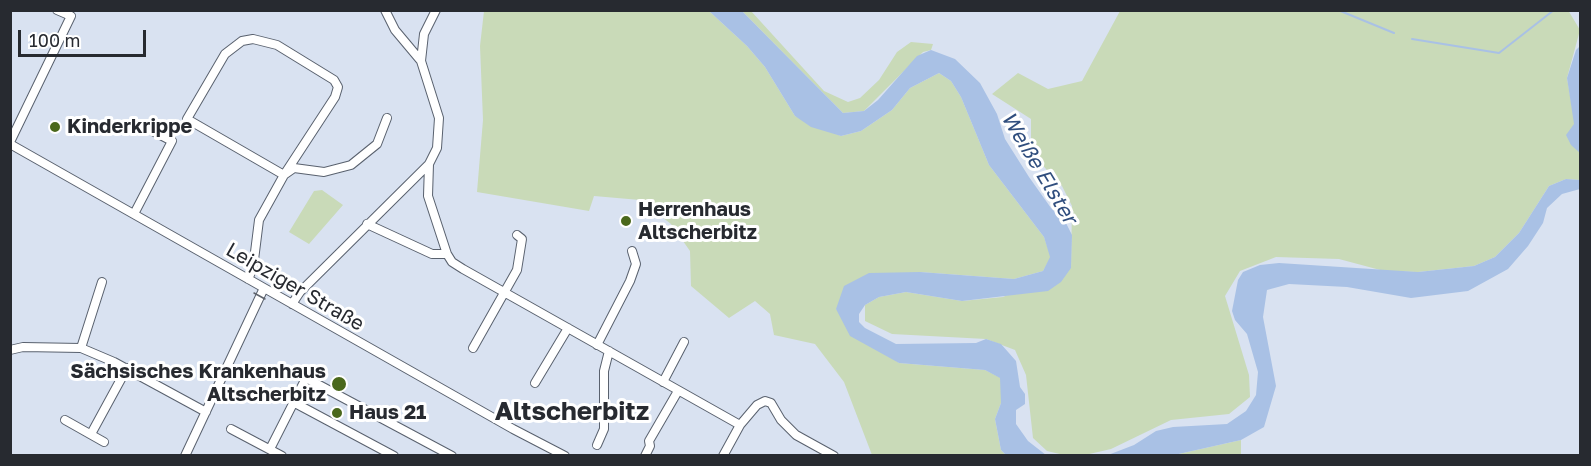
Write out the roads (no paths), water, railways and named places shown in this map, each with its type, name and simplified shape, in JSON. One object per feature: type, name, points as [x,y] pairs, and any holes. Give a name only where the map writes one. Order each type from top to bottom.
[{"type":"street","points":[[10,143],[71,16],[57,10]]},
{"type":"street","points":[[385,10],[400,38],[421,61]]},
{"type":"street","points":[[292,304],[300,292],[429,164],[437,148],[440,127],[421,61],[424,34],[436,10]]},
{"type":"street","points":[[248,279],[253,268],[260,220],[284,174],[335,97],[338,87],[334,80],[277,45],[265,41],[242,41],[232,46],[187,118],[284,174]]},
{"type":"street","points":[[284,174],[294,168],[324,172],[351,165],[377,144],[387,118]]},
{"type":"street","points":[[134,214],[172,141],[143,126]]},
{"type":"street","name":"Leipziger Straße","points":[[10,143],[513,429],[565,456]]},
{"type":"street","points":[[301,148],[304,169]]},
{"type":"street","points":[[429,164],[428,196],[447,254],[452,262],[740,426]]},
{"type":"street","points":[[367,224],[432,254],[447,254]]},
{"type":"street","points":[[472,348],[516,270],[522,239],[517,235]]},
{"type":"street","points":[[597,345],[630,282],[636,264],[632,251]]},
{"type":"street","points":[[81,348],[102,282]]},
{"type":"street","points":[[185,456],[264,288]]},
{"type":"street","points":[[536,383],[568,328]]},
{"type":"street","points":[[663,382],[684,342]]},
{"type":"street","points":[[10,350],[24,347],[81,348],[127,368],[206,412]]},
{"type":"street","points":[[597,446],[604,429],[604,371],[609,351]]},
{"type":"street","points":[[91,434],[127,368]]},
{"type":"street","points":[[270,449],[306,378],[452,456]]},
{"type":"street","points":[[645,456],[650,446],[649,441],[678,391]]},
{"type":"street","points":[[723,456],[740,426],[757,405],[765,401],[771,403],[781,420],[796,435],[834,456]]},
{"type":"street","points":[[293,402],[394,456]]},
{"type":"street","points":[[65,420],[104,442]]},
{"type":"street","points":[[231,429],[282,456]]},
{"type":"water","points":[[709,11],[742,11],[843,113],[864,111],[878,100],[917,56],[931,50],[955,59],[980,83],[997,114],[1005,139],[1029,177],[1051,208],[1066,223],[1072,235],[1071,268],[1061,282],[1048,291],[962,301],[906,292],[879,297],[865,305],[859,314],[859,322],[865,328],[896,344],[976,343],[986,339],[1001,344],[1016,361],[1020,387],[1025,394],[1025,404],[1016,410],[1016,424],[1028,441],[1046,455],[1006,455],[1001,450],[995,419],[1001,403],[1000,378],[985,370],[899,363],[850,336],[836,309],[844,286],[869,273],[920,272],[1014,279],[1043,271],[1050,257],[1044,237],[989,165],[961,97],[951,81],[939,73],[910,88],[892,110],[861,131],[841,136],[811,127],[795,116],[765,67],[747,46]]},
{"type":"water","points":[[1580,46],[1580,153],[1571,145],[1566,135],[1574,124],[1567,78],[1576,50]]},
{"type":"water","points":[[1566,179],[1580,180],[1580,189],[1562,194],[1547,208],[1543,223],[1528,246],[1508,269],[1468,291],[1411,298],[1347,287],[1289,284],[1267,290],[1263,317],[1276,386],[1264,427],[1241,440],[1174,455],[1108,455],[1134,445],[1156,431],[1173,427],[1227,424],[1246,411],[1256,395],[1258,372],[1247,334],[1235,320],[1232,311],[1238,280],[1243,272],[1260,265],[1279,263],[1418,272],[1474,266],[1495,257],[1519,233],[1549,186]]},
{"type":"waterway","points":[[1338,10],[1394,33]]},
{"type":"waterway","points":[[1412,39],[1499,53],[1554,10]]},
{"type":"tram line","points":[[254,293],[265,299]]},
{"type":"place","name":"Kinderkrippe","points":[[55,127]]},
{"type":"place","name":"Herrenhaus Altscherbitz","points":[[626,221]]},
{"type":"place","name":"Sächsisches Krankenhaus Altscherbitz","points":[[339,384]]},
{"type":"place","name":"Haus 21","points":[[337,413]]},
{"type":"district","name":"Altscherbitz","points":[[572,412]]},
{"type":"water label","name":"Weiße Elster","points":[[1039,168]]}]
